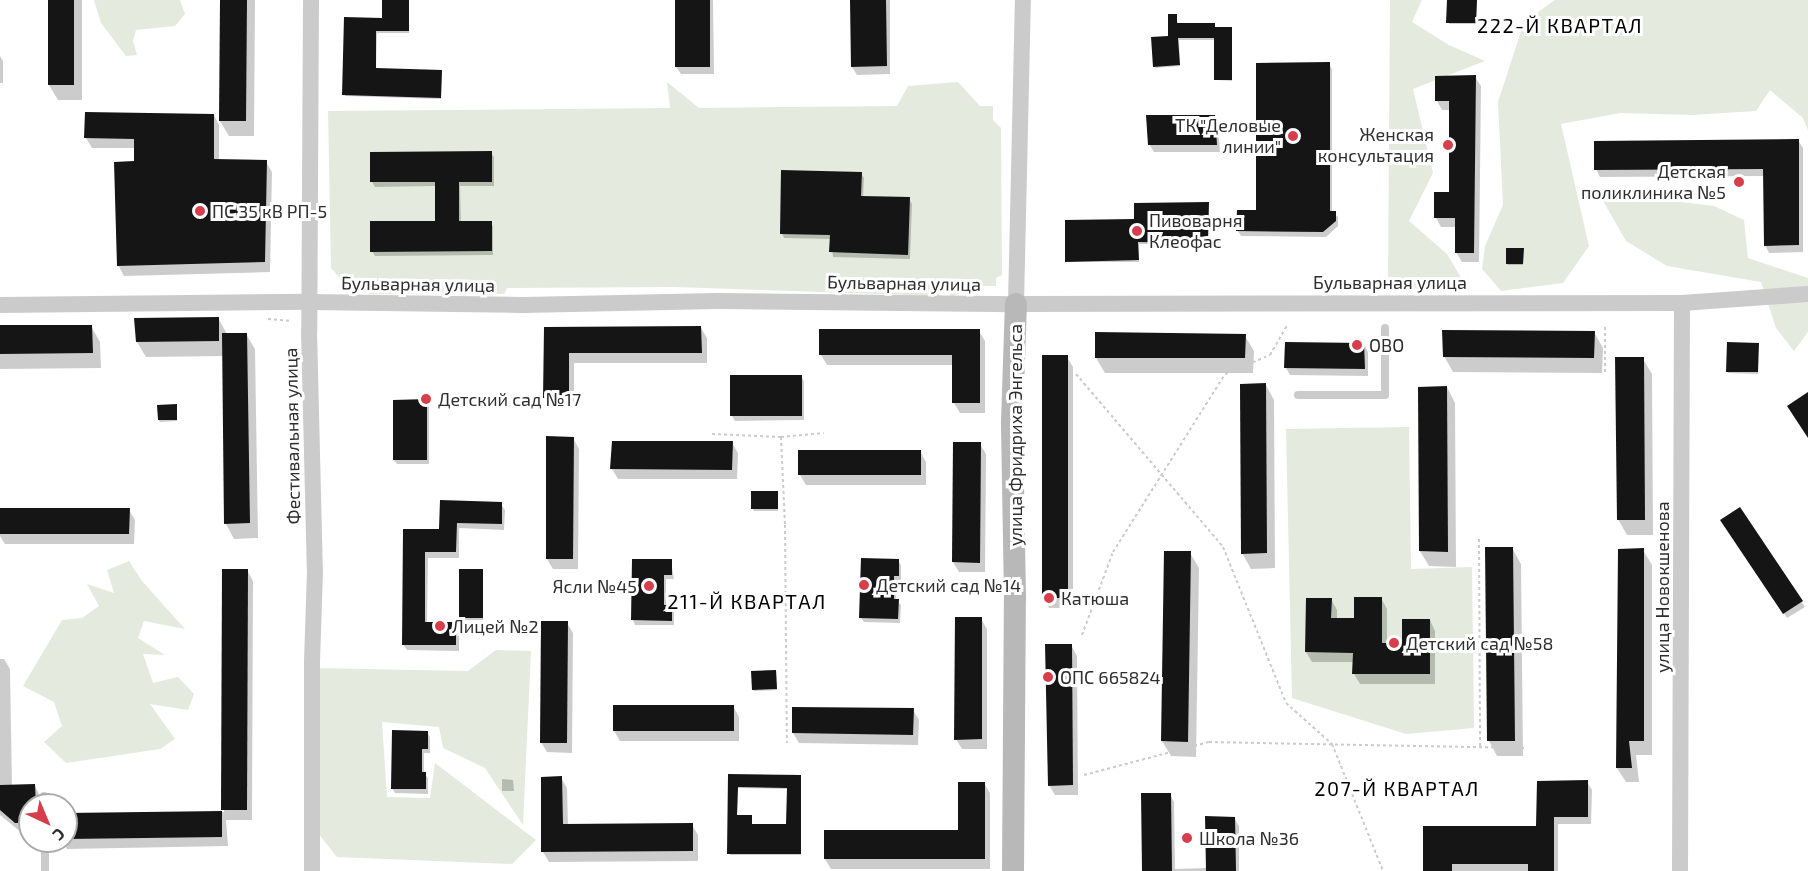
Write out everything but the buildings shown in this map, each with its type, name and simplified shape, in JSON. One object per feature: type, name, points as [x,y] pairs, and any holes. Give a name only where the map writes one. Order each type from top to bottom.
[{"type":"street","name":"Фестивальная улица","points":[[311,0],[309,302],[315,571],[312,662],[312,871]]},
{"type":"street","name":"улица Фридриха Энгельса","points":[[1013,871],[1015,598],[1012,422],[1023,0]]},
{"type":"street","name":"Бульварная улица","points":[[0,305],[309,302],[523,305],[717,301],[1016,304],[1077,302],[1682,303],[1808,294]]},
{"type":"street","name":"улица Новокшенова","points":[[1680,871],[1682,303]]},
{"type":"lane","points":[[1298,395],[1385,395],[1384,328]]},
{"type":"lane","points":[[45,853],[45,871]]},
{"type":"path","points":[[1082,635],[1113,552],[1225,374],[1270,355],[1287,326]]},
{"type":"path","points":[[1605,327],[1605,372]]},
{"type":"path","points":[[1076,374],[1223,547],[1286,704],[1332,744],[1383,871]]},
{"type":"path","points":[[712,434],[781,437],[824,433]]},
{"type":"path","points":[[781,437],[785,525],[787,743]]},
{"type":"path","points":[[1479,539],[1480,747]]},
{"type":"path","points":[[1084,775],[1209,742],[1526,748]]},
{"type":"shaded area","points":[[94,0],[180,0],[185,14],[175,26],[136,30],[133,41],[137,55],[126,56],[101,23]]},
{"type":"shaded area","points":[[1390,0],[1422,0],[1412,22],[1449,45],[1485,61],[1413,89],[1433,173],[1409,221],[1447,254],[1469,291],[1388,287]]},
{"type":"shaded area","points":[[1555,0],[1808,0],[1808,130],[1803,118],[1770,90],[1756,111],[1692,115],[1620,113],[1561,124],[1589,246],[1563,283],[1501,291],[1482,269],[1485,246],[1503,205],[1498,102],[1524,22]]},
{"type":"shaded area","points":[[667,82],[699,108],[897,106],[908,86],[958,82],[980,106],[993,106],[993,120],[1001,128],[1002,275],[996,278],[996,286],[976,286],[951,297],[947,286],[937,287],[940,296],[674,287],[507,288],[504,294],[369,294],[362,288],[349,288],[331,268],[328,111],[670,108]]},
{"type":"shaded area","points":[[1632,196],[1714,206],[1744,220],[1748,258],[1808,278],[1808,332],[1794,351],[1776,328],[1761,282],[1667,266],[1626,241],[1603,201]]},
{"type":"shaded area","points":[[1409,427],[1411,569],[1472,567],[1474,728],[1406,734],[1292,698],[1286,429]]},
{"type":"shaded area","points":[[129,561],[142,581],[185,629],[144,621],[138,638],[165,655],[143,654],[153,683],[178,677],[194,694],[188,710],[150,704],[175,739],[160,749],[66,763],[44,742],[62,726],[54,702],[23,686],[62,620],[82,618],[99,606],[87,584],[114,593],[107,570]]},
{"type":"shaded area","points":[[496,650],[531,651],[523,825],[485,768],[443,748],[439,727],[382,722],[387,797],[430,798],[435,763],[536,840],[512,864],[337,857],[317,832],[312,668],[468,671]]},
{"type":"place","name":"ТК \"Деловые линии\"","points":[[1293,136]]},
{"type":"place","name":"Женская консультация","points":[[1448,145]]},
{"type":"place","name":"Детская поликлиника №5","points":[[1739,182]]},
{"type":"place","name":"ПС 35 кВ РП-5","points":[[200,211]]},
{"type":"place","name":"Пивоварня Клеофас","points":[[1137,231]]},
{"type":"place","name":"ОВО","points":[[1357,345]]},
{"type":"place","name":"Детский сад №17","points":[[426,399]]},
{"type":"place","name":"Детский сад №14","points":[[864,585]]},
{"type":"place","name":"Ясли №45","points":[[649,586]]},
{"type":"place","name":"Катюша","points":[[1049,598]]},
{"type":"place","name":"Лицей №2","points":[[440,626]]},
{"type":"place","name":"Детский сад №58","points":[[1394,643]]},
{"type":"place","name":"ОПС 665824","points":[[1048,677]]},
{"type":"place","name":"Школа №36","points":[[1187,838]]},
{"type":"district","name":"222-Й КВАРТАЛ","points":[[1560,25]]},
{"type":"district","name":"211-Й КВАРТАЛ","points":[[747,601]]},
{"type":"district","name":"207-Й КВАРТАЛ","points":[[1397,788]]}]
